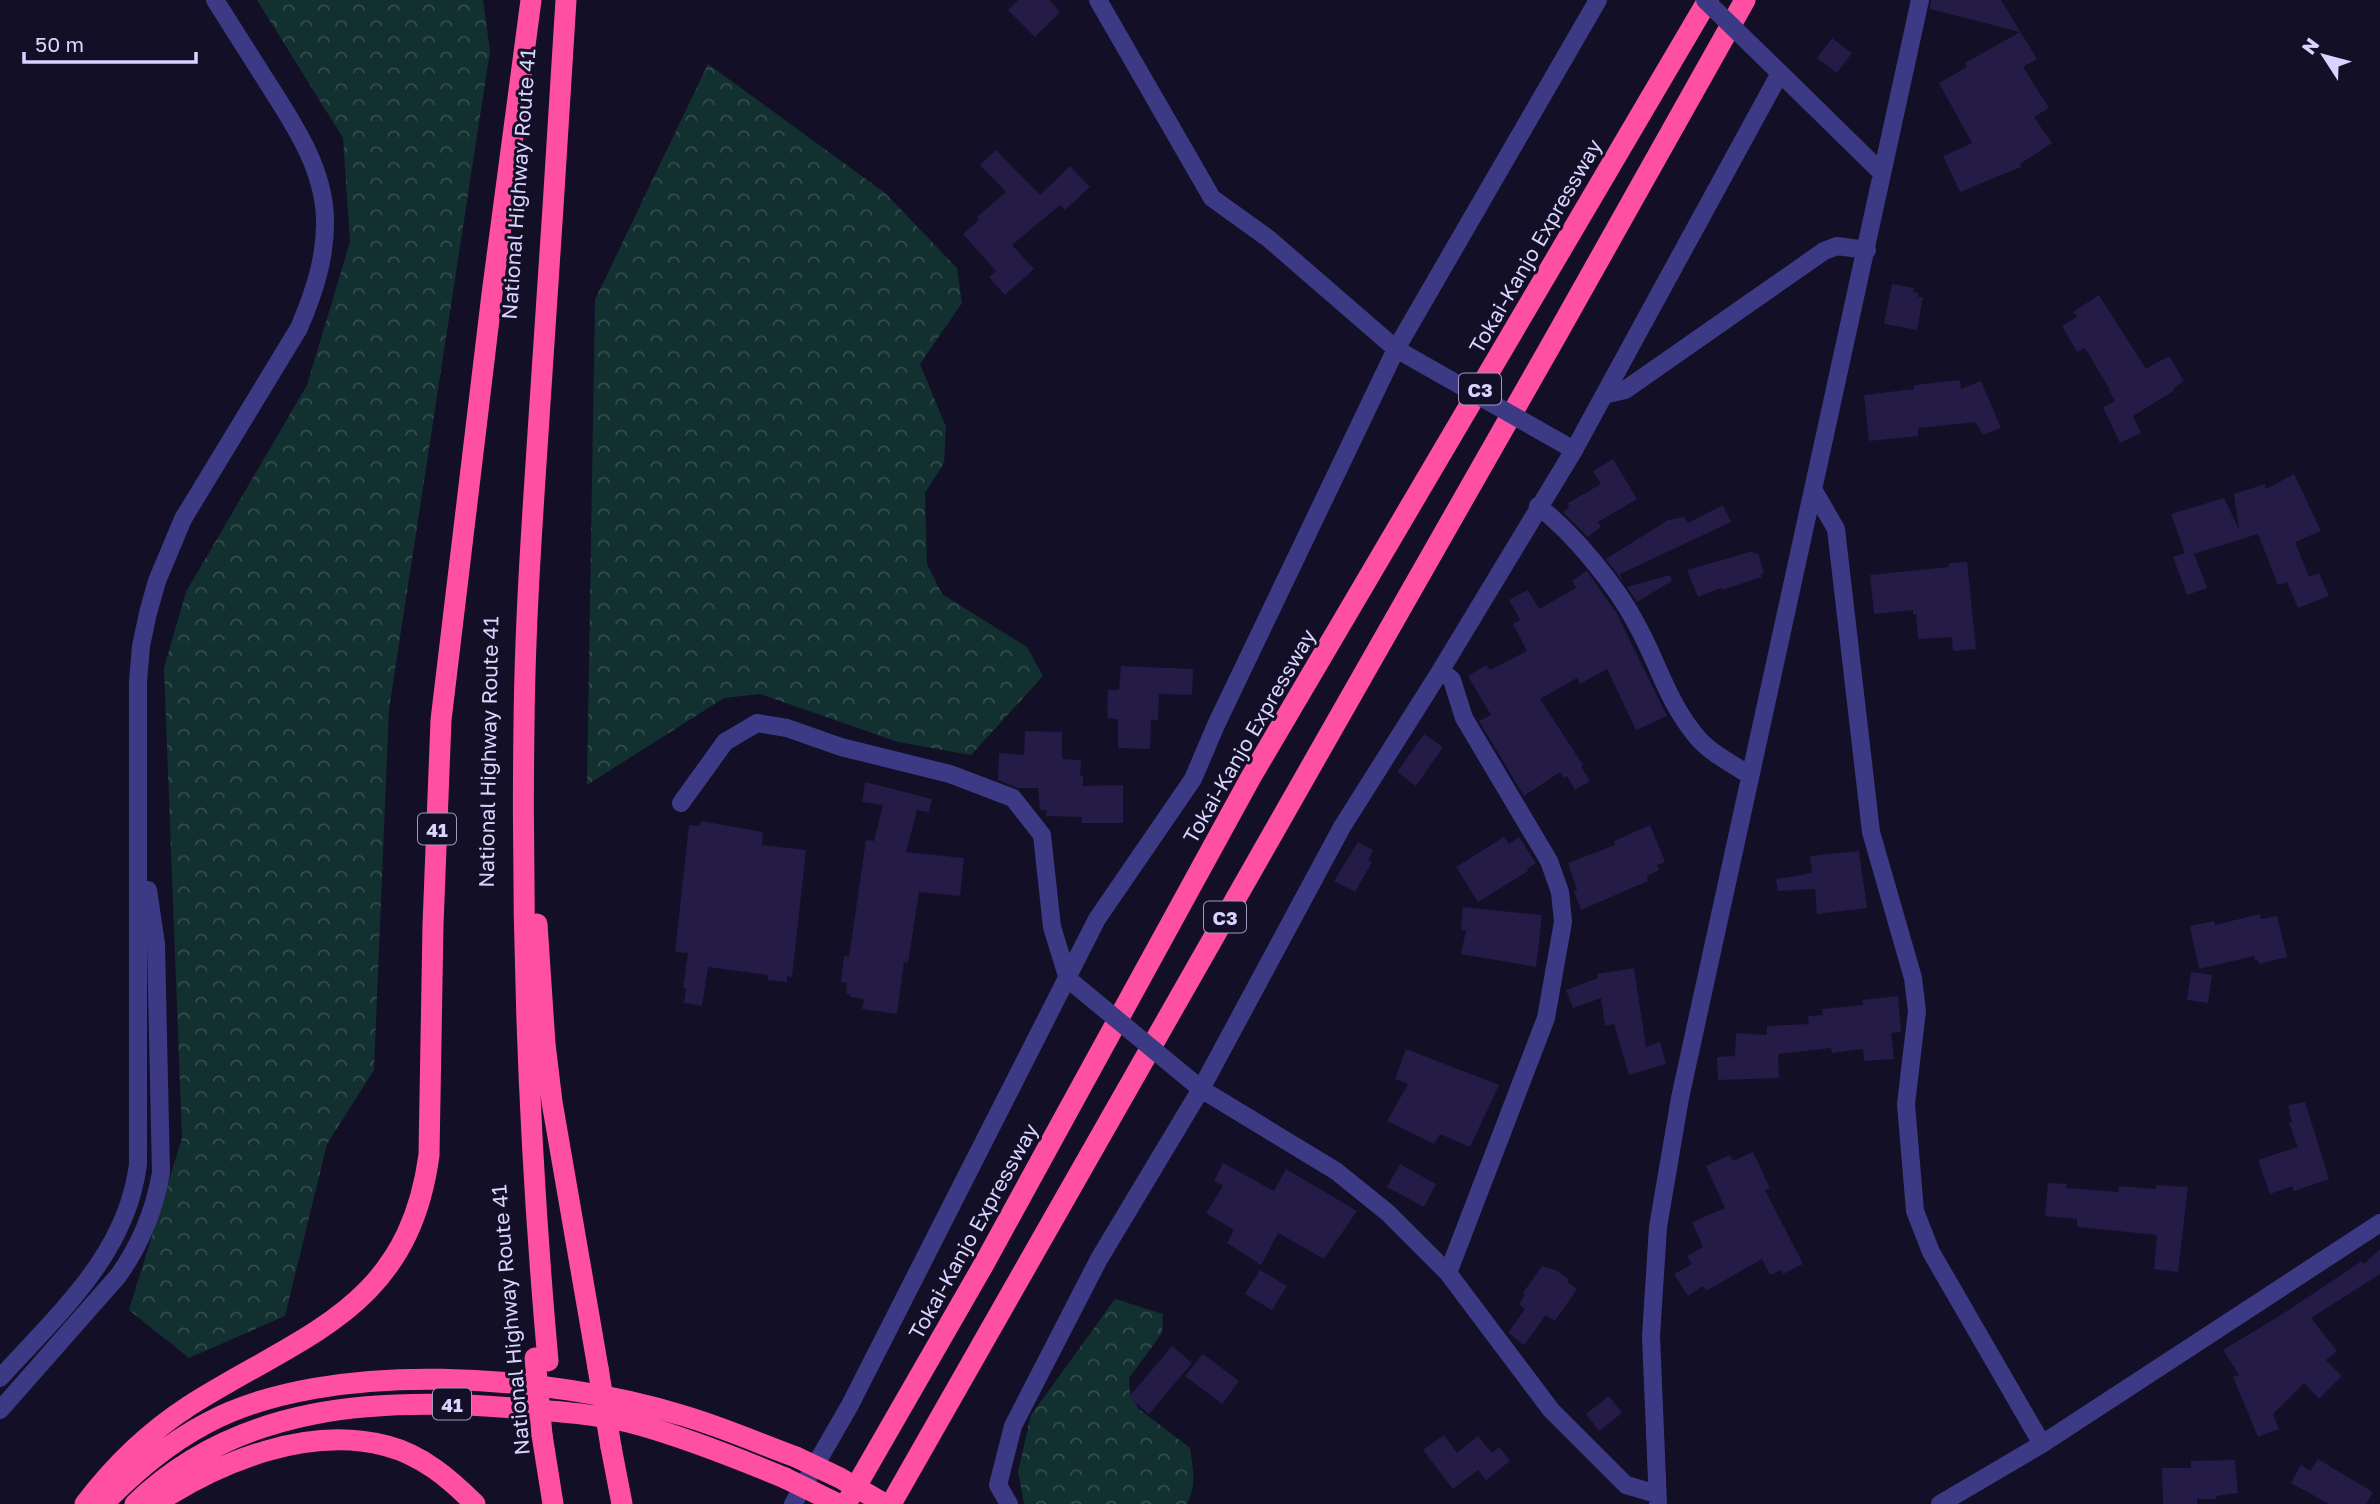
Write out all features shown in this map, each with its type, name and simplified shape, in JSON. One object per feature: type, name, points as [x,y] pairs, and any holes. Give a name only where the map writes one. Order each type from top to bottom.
[{"type":"highway","name":"41","points":[[85,1504],[125,1458],[186,1408],[295,1346],[349,1308],[372,1288],[391,1265],[418,1210],[426,1182],[429,1155],[433,925],[441,720],[492,294],[531,0]]},
{"type":"highway","name":"National Highway Route 41","points":[[553,1504],[550,1436],[541,1360],[511,985],[511,726],[516,597],[556,0]]},
{"type":"highway","name":"National Highway Route 41","points":[[541,1360],[524,987],[524,724],[528,596],[566,0]]},
{"type":"highway","name":"Tokai-Kanjo Expressway","points":[[846,1504],[984,1264],[1251,777],[1707,0]]},
{"type":"highway","name":"C3","points":[[891,1504],[1745,0]]},
{"type":"highway","points":[[524,724],[533,773],[535,900],[545,1044],[552,1102],[622,1504]]},
{"type":"highway","name":"41","points":[[103,1504],[136,1472],[176,1440],[210,1421],[249,1405],[296,1392],[368,1382],[430,1378],[524,1384],[636,1402],[682,1415],[796,1457],[885,1504]]},
{"type":"highway","name":"41","points":[[135,1504],[169,1473],[193,1457],[253,1430],[314,1413],[408,1403],[463,1404],[571,1413],[637,1425],[687,1440],[785,1478],[838,1504]]},
{"type":"highway","name":"National Highway Route 41","points":[[550,1436],[565,1504]]},
{"type":"highway","points":[[155,1504],[201,1476],[231,1464],[271,1450],[333,1440],[389,1446],[413,1456],[456,1485],[475,1504]]},
{"type":"street","points":[[0,1378],[86,1282],[103,1259],[117,1236],[135,1189],[138,1150],[138,682],[141,646],[157,581],[183,519],[299,328],[316,282],[324,244],[325,216],[321,188],[312,160],[299,133],[215,0]]},
{"type":"street","points":[[1098,0],[1212,198],[1269,239],[1396,349],[1574,450]]},
{"type":"street","points":[[793,1504],[850,1405],[1097,919],[1192,779],[1396,349],[1598,0]]},
{"type":"street","points":[[1707,0],[1882,173]]},
{"type":"street","points":[[681,803],[725,742],[757,723],[787,728],[841,747],[950,774],[1013,798],[1042,835],[1052,927],[1068,979],[1201,1089],[1336,1171],[1388,1213],[1448,1273],[1551,1410],[1626,1485],[1658,1499],[1651,1336],[1658,1227],[1680,1098],[1920,0]]},
{"type":"street","points":[[1009,1504],[998,1485],[1013,1426],[1098,1259],[1201,1089],[1342,828],[1574,450],[1780,74]]},
{"type":"street","points":[[1604,395],[1625,390],[1824,251],[1837,246],[1867,250]]},
{"type":"street","points":[[1814,491],[1836,529],[1871,832],[1913,978],[1917,1011],[1906,1104],[1915,1211],[1931,1252],[2042,1444]]},
{"type":"street","points":[[1538,506],[1561,524],[1602,573],[1637,624],[1671,701],[1699,740],[1749,775]]},
{"type":"street","points":[[1441,670],[1452,680],[1464,718],[1549,861],[1560,892],[1563,922],[1546,1018],[1448,1273]]},
{"type":"street","points":[[0,1410],[118,1276],[134,1254],[156,1202],[161,1173],[156,944],[139,835]]},
{"type":"street","points":[[1940,1504],[2042,1444],[2380,1223]]},
{"type":"green space","points":[[257,0],[483,0],[490,51],[389,709],[374,1070],[327,1144],[285,1316],[189,1358],[129,1310],[182,1138],[164,668],[186,592],[307,385],[350,242],[343,138]]},
{"type":"green space","points":[[708,64],[885,193],[957,268],[962,303],[920,364],[946,427],[944,463],[925,493],[927,564],[942,594],[1027,647],[1043,676],[971,755],[898,742],[760,694],[724,698],[587,785],[595,300]]},
{"type":"green space","points":[[1115,1299],[1163,1314],[1162,1333],[1129,1378],[1130,1395],[1139,1409],[1190,1448],[1193,1477],[1187,1504],[1024,1504],[1018,1472],[1031,1415]]},
{"type":"building","points":[[1018,0],[1049,0],[1060,12],[1035,37],[1008,10]]},
{"type":"building","points":[[1931,0],[2001,0],[2037,59],[2023,67],[2049,108],[2034,117],[2052,143],[2020,164],[2021,167],[1960,192],[1943,156],[1972,143],[1939,83],[1967,67],[1965,63],[2020,32],[1930,9]]},
{"type":"building","points":[[1832,38],[1852,53],[1837,73],[1817,58]]},
{"type":"building","points":[[996,150],[1040,195],[1070,166],[1090,187],[1065,210],[1060,205],[1012,245],[1034,269],[1005,295],[989,277],[996,271],[963,234],[979,220],[977,217],[1006,192],[980,165]]},
{"type":"building","points":[[1892,284],[1914,288],[1913,292],[1918,293],[1918,297],[1923,297],[1917,330],[1884,324]]},
{"type":"building","points":[[2099,295],[2146,369],[2169,356],[2184,381],[2174,388],[2175,390],[2133,416],[2141,433],[2120,443],[2103,407],[2115,401],[2110,390],[2085,348],[2077,352],[2062,326],[2077,317],[2073,312]]},
{"type":"building","points":[[1960,380],[1961,389],[1981,381],[2001,428],[1983,435],[1976,422],[1918,428],[1918,436],[1869,441],[1864,395],[1914,389],[1914,385]]},
{"type":"building","points":[[1613,459],[1637,499],[1598,522],[1601,527],[1588,537],[1563,512],[1569,507],[1568,503],[1601,484],[1593,471]]},
{"type":"building","points":[[2294,474],[2321,531],[2295,542],[2309,577],[2319,573],[2329,596],[2298,608],[2287,582],[2278,585],[2258,534],[2194,554],[2207,588],[2187,595],[2173,557],[2185,553],[2171,514],[2224,498],[2239,529],[2234,494],[2265,484],[2266,489]]},
{"type":"building","points":[[1723,505],[1731,522],[1620,574],[1623,582],[1606,559],[1668,520],[1684,517],[1688,523]]},
{"type":"building","points":[[1753,551],[1754,554],[1758,553],[1764,573],[1761,574],[1762,577],[1698,597],[1687,570]]},
{"type":"building","points":[[1967,562],[1976,649],[1953,651],[1952,637],[1918,639],[1916,614],[1913,615],[1913,610],[1874,614],[1870,575],[1949,567],[1949,563]]},
{"type":"building","points":[[1587,571],[1617,614],[1667,716],[1636,730],[1607,669],[1580,684],[1577,678],[1540,699],[1583,765],[1581,767],[1590,781],[1575,790],[1567,776],[1564,778],[1560,772],[1524,796],[1479,721],[1491,715],[1468,676],[1486,665],[1490,670],[1527,651],[1513,624],[1520,620],[1509,600],[1528,590],[1539,609],[1576,588],[1572,581]]},
{"type":"building","points":[[1670,575],[1672,581],[1637,602],[1627,587]]},
{"type":"building","points":[[1121,666],[1193,669],[1192,695],[1159,694],[1158,720],[1151,720],[1150,749],[1118,748],[1118,719],[1107,718],[1108,690],[1119,690]]},
{"type":"building","points":[[1025,731],[1062,732],[1062,759],[1081,760],[1080,775],[1083,776],[1083,786],[1123,785],[1123,823],[1082,823],[1082,817],[1046,816],[1047,810],[1040,810],[1038,788],[1017,788],[998,780],[999,753],[1024,755]]},
{"type":"building","points":[[1424,734],[1443,747],[1416,786],[1397,772]]},
{"type":"building","points":[[865,782],[932,799],[929,812],[917,810],[906,852],[964,858],[960,896],[919,892],[908,963],[904,962],[897,1014],[862,1009],[864,999],[850,997],[850,994],[846,993],[847,983],[841,982],[844,956],[849,957],[866,840],[874,841],[883,805],[862,802]]},
{"type":"building","points":[[701,821],[763,832],[762,845],[806,850],[792,977],[787,976],[787,982],[768,980],[768,975],[708,967],[702,1006],[684,1003],[686,989],[683,988],[688,953],[675,952],[689,825],[700,826]]},
{"type":"building","points":[[1650,825],[1665,862],[1657,865],[1659,870],[1647,876],[1648,881],[1581,910],[1568,863],[1615,845],[1614,841]]},
{"type":"building","points":[[1504,837],[1509,844],[1519,837],[1536,863],[1527,869],[1528,871],[1478,902],[1456,867]]},
{"type":"building","points":[[1358,842],[1373,850],[1368,860],[1372,862],[1355,892],[1334,881]]},
{"type":"building","points":[[1859,851],[1867,908],[1817,914],[1815,889],[1778,891],[1776,879],[1812,873],[1810,856]]},
{"type":"building","points":[[1463,907],[1542,915],[1536,967],[1461,954],[1466,930],[1461,930]]},
{"type":"building","points":[[2260,914],[2261,919],[2277,916],[2287,957],[2259,964],[2254,956],[2199,969],[2190,926],[2214,921],[2215,925]]},
{"type":"building","points":[[1634,968],[1646,1047],[1660,1042],[1666,1064],[1629,1075],[1614,1024],[1605,1026],[1601,998],[1573,1008],[1566,990],[1598,978],[1597,974]]},
{"type":"building","points":[[2191,972],[2212,975],[2208,1003],[2187,1000]]},
{"type":"building","points":[[1898,996],[1901,1032],[1891,1033],[1894,1059],[1864,1061],[1863,1049],[1832,1053],[1831,1048],[1778,1054],[1779,1078],[1718,1080],[1717,1057],[1735,1056],[1736,1033],[1767,1035],[1767,1026],[1809,1024],[1808,1016],[1823,1015],[1822,1009],[1863,1005],[1862,1000]]},
{"type":"building","points":[[1406,1049],[1499,1085],[1470,1147],[1440,1134],[1434,1144],[1387,1121],[1408,1084],[1395,1079]]},
{"type":"building","points":[[2305,1102],[2329,1179],[2294,1191],[2292,1186],[2270,1194],[2258,1160],[2298,1147],[2289,1123],[2292,1122],[2288,1105]]},
{"type":"building","points":[[1753,1152],[1770,1188],[1765,1190],[1803,1264],[1783,1274],[1781,1270],[1770,1275],[1762,1259],[1706,1291],[1703,1286],[1688,1296],[1674,1274],[1692,1264],[1687,1256],[1703,1247],[1692,1222],[1725,1208],[1706,1166],[1730,1155],[1733,1161]]},
{"type":"building","points":[[1223,1163],[1274,1191],[1286,1169],[1357,1211],[1324,1259],[1278,1233],[1261,1265],[1227,1243],[1234,1230],[1206,1213],[1223,1186],[1214,1181]]},
{"type":"building","points":[[1400,1164],[1436,1184],[1424,1207],[1387,1187]]},
{"type":"building","points":[[2048,1183],[2067,1184],[2066,1188],[2118,1192],[2119,1186],[2156,1189],[2156,1185],[2188,1187],[2178,1272],[2154,1269],[2157,1235],[2077,1227],[2077,1219],[2045,1216]]},
{"type":"building","points":[[2380,1249],[2380,1274],[2311,1318],[2337,1351],[2326,1360],[2342,1376],[2319,1399],[2304,1383],[2273,1414],[2279,1429],[2258,1437],[2233,1377],[2239,1375],[2223,1350],[2362,1261],[2364,1264]]},
{"type":"building","points":[[1542,1266],[1556,1270],[1577,1289],[1555,1321],[1546,1315],[1524,1345],[1508,1333],[1525,1309],[1519,1304],[1525,1295],[1523,1293]]},
{"type":"building","points":[[1260,1270],[1287,1286],[1272,1310],[1245,1294]]},
{"type":"building","points":[[1172,1346],[1192,1363],[1149,1414],[1129,1397]]},
{"type":"building","points":[[1203,1354],[1239,1381],[1222,1404],[1185,1376]]},
{"type":"building","points":[[1609,1396],[1622,1413],[1599,1431],[1586,1414]]},
{"type":"building","points":[[1444,1435],[1457,1453],[1478,1436],[1492,1453],[1499,1447],[1510,1461],[1486,1480],[1478,1470],[1453,1489],[1423,1450]]},
{"type":"building","points":[[2318,1459],[2373,1492],[2366,1504],[2329,1504],[2291,1483],[2301,1465],[2310,1471]]},
{"type":"building","points":[[2235,1460],[2238,1493],[2216,1496],[2216,1499],[2197,1499],[2197,1504],[2163,1504],[2162,1468],[2191,1468],[2191,1461]]}]
